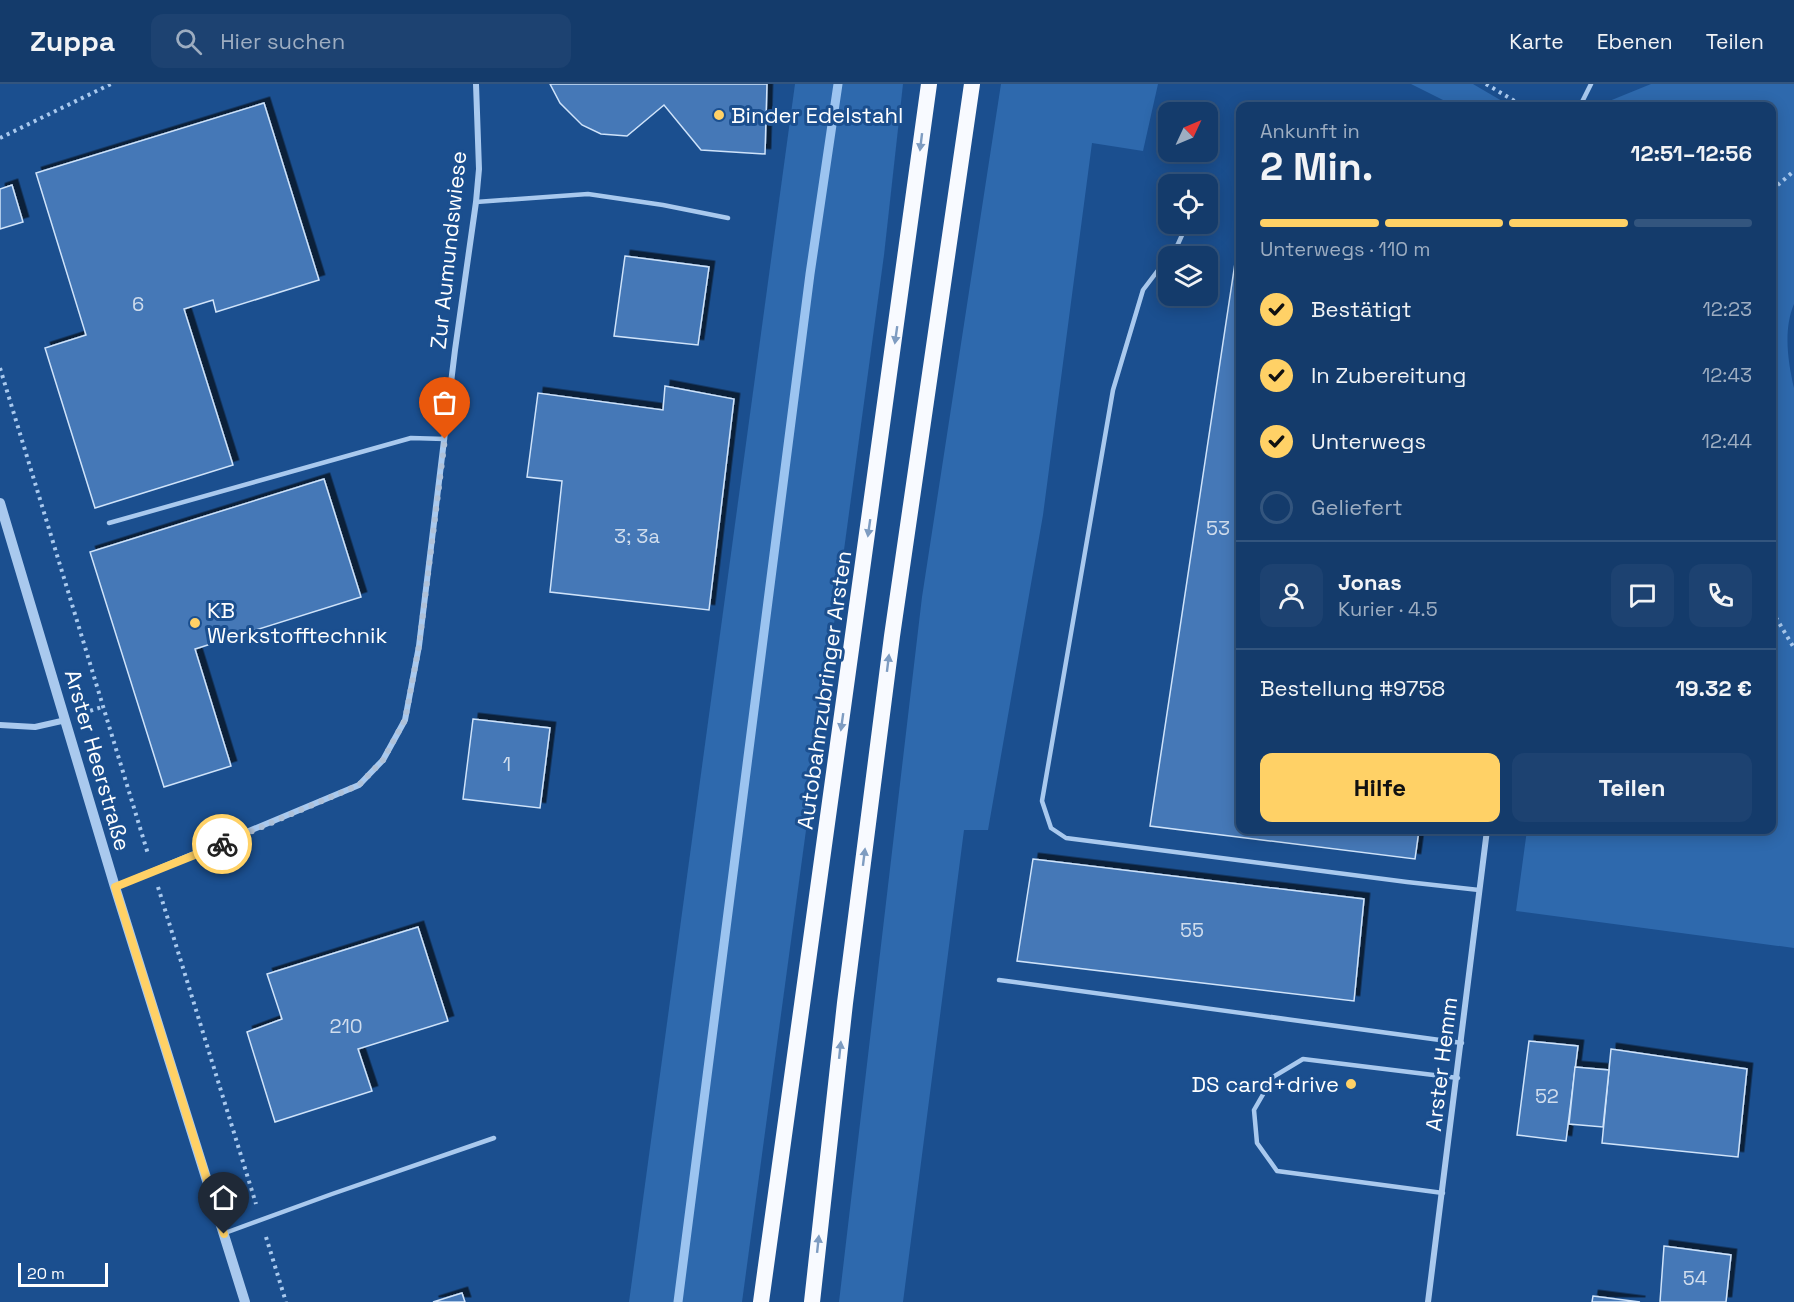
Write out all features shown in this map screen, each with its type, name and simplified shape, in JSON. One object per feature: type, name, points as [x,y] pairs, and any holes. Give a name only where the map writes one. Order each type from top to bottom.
[{"type":"highway","name":"Autobahnzubringer Arsten","points":[[761,1302],[929,84]]},
{"type":"highway","points":[[812,1302],[845,1003],[892,636],[972,84]]},
{"type":"street","name":"Zur Aumundswiese","points":[[115,887],[154,873],[359,785],[383,760],[405,720],[419,646],[455,350],[476,202],[479,169],[476,84]]},
{"type":"street","name":"Arster Heerstraße","points":[[0,503],[115,887],[245,1302]]},
{"type":"street","points":[[0,725],[35,727],[66,720]]},
{"type":"street","name":"Arster Hemm","points":[[1428,1302],[1458,1078],[1486,834]]},
{"type":"lane","points":[[1582,102],[1591,84]]},
{"type":"lane","points":[[476,202],[588,194],[663,205],[728,218]]},
{"type":"lane","points":[[1182,234],[1178,244],[1143,290],[1113,390],[1042,801],[1051,828],[1066,838],[1479,890]]},
{"type":"lane","points":[[109,523],[411,438],[445,439]]},
{"type":"lane","points":[[999,980],[1462,1043]]},
{"type":"lane","points":[[1443,1193],[1277,1171],[1257,1143],[1254,1110],[1273,1077],[1303,1059],[1458,1078]]},
{"type":"lane","points":[[224,1234],[494,1138]]},
{"type":"path","points":[[0,138],[111,84]]},
{"type":"path","points":[[1486,84],[1516,102]]},
{"type":"path","points":[[1776,187],[1794,171]]},
{"type":"path","points":[[0,368],[286,1302]]},
{"type":"path","points":[[1776,618],[1794,648]]},
{"type":"shaded area","points":[[795,84],[903,84],[884,255],[742,1302],[629,1302]]},
{"type":"shaded area","points":[[1001,84],[1158,84],[1143,151],[1092,143],[1043,515],[988,830],[964,830],[903,1302],[839,1302],[922,597]]},
{"type":"shaded area","points":[[1411,84],[1473,84],[1502,101],[1502,102],[1447,102]]},
{"type":"shaded area","points":[[1651,84],[1794,84],[1794,304],[1789,324],[1788,357],[1794,388],[1794,948],[1516,911],[1526,834],[1776,834],[1776,102],[1607,102]]},
{"type":"building","name":"Binder Edelstahl","points":[[550,84],[767,84],[765,154],[701,150],[664,105],[627,136],[601,134],[582,125],[560,103]]},
{"type":"building","points":[[264,103],[319,280],[216,312],[213,300],[184,309],[233,465],[95,508],[45,348],[86,335],[36,173]]},
{"type":"building","points":[[12,185],[23,222],[0,229],[0,189]]},
{"type":"building","points":[[625,256],[709,267],[698,345],[614,336]]},
{"type":"building","points":[[1236,256],[1236,834],[1418,834],[1415,859],[1150,826]]},
{"type":"building","points":[[665,386],[734,399],[709,610],[550,592],[562,481],[527,477],[538,393],[663,410]]},
{"type":"building","name":"KB Werkstofftechnik","points":[[324,479],[361,597],[195,649],[231,766],[164,787],[90,552]]},
{"type":"building","points":[[473,719],[550,728],[540,808],[463,799]]},
{"type":"building","points":[[1033,859],[1364,899],[1354,1001],[1017,961]]},
{"type":"building","points":[[418,927],[448,1021],[358,1049],[372,1091],[275,1122],[247,1032],[282,1019],[267,974]]},
{"type":"building","points":[[1529,1041],[1578,1046],[1566,1141],[1517,1135]]},
{"type":"building","points":[[1611,1049],[1747,1069],[1738,1157],[1602,1143]]},
{"type":"building","points":[[1575,1067],[1609,1070],[1603,1127],[1569,1124]]},
{"type":"building","points":[[1664,1246],[1731,1255],[1726,1302],[1660,1302]]},
{"type":"building","points":[[462,1293],[465,1302],[433,1302]]},
{"type":"building","points":[[1593,1296],[1640,1302],[1592,1302]]},
{"type":"waterway","points":[[678,1302],[810,274],[838,84]]},
{"type":"way so far","points":[[222,844],[359,785],[383,760],[405,720],[419,646],[445,439]]},
{"type":"place","name":"Binder Edelstahl","points":[[719,115]]},
{"type":"place","name":"KB Werkstofftechnik","points":[[195,623]]},
{"type":"place","name":"DS card+drive","points":[[1351,1084]]},
{"type":"route","points":[[222,844],[115,887],[224,1234]]}]
